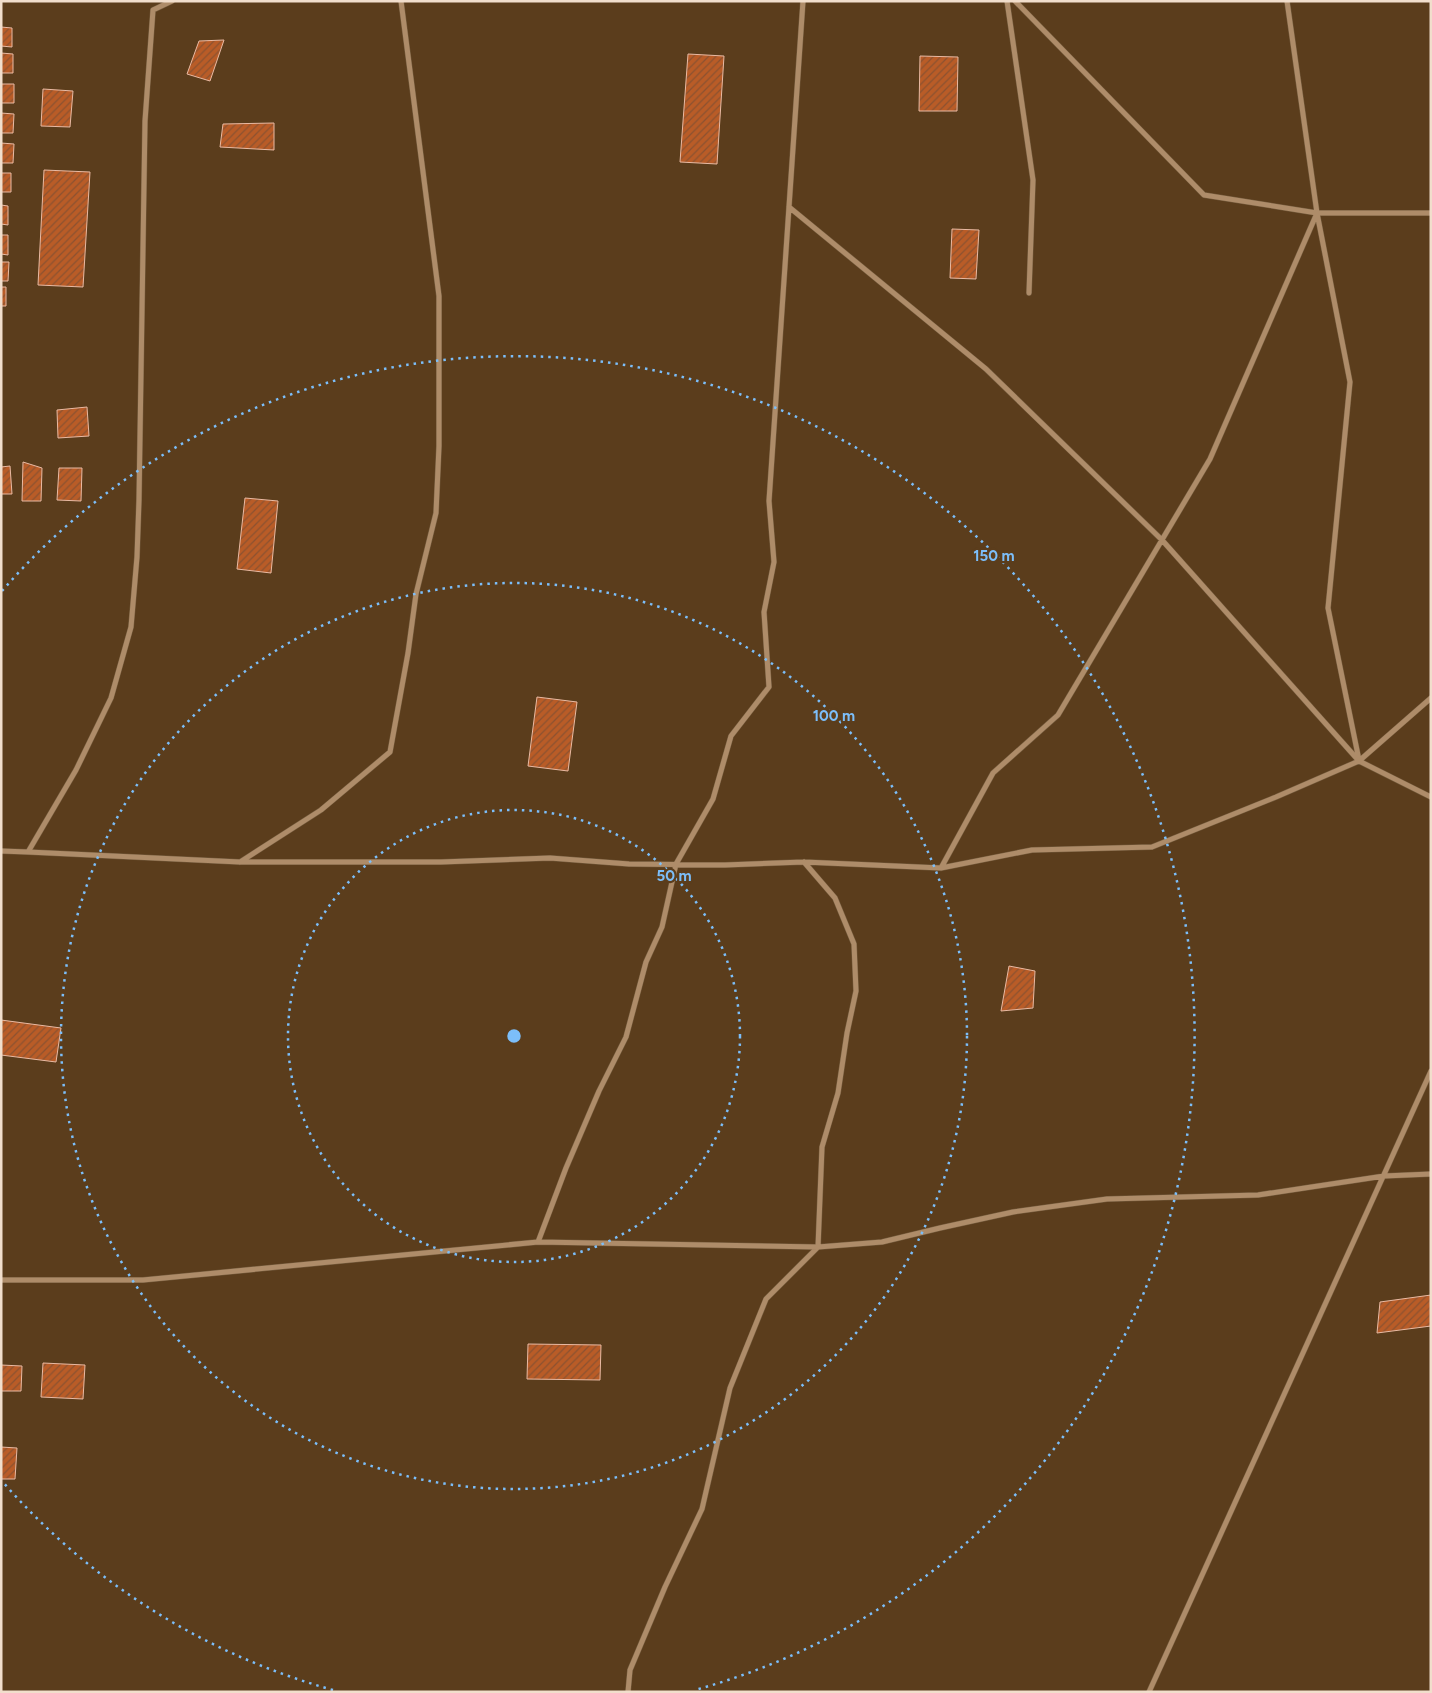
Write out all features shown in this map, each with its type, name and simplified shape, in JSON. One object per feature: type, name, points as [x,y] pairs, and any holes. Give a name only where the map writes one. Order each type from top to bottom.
[{"type":"street","points":[[28,852],[76,770],[111,698],[131,627],[137,558],[139,500],[145,122],[153,10],[172,1]]},
{"type":"street","points":[[240,862],[321,810],[390,752],[408,653],[416,594],[436,513],[439,446],[439,296],[401,1]]},
{"type":"street","points":[[538,1242],[566,1168],[599,1090],[626,1037],[646,962],[662,927],[676,864],[713,799],[731,736],[769,687],[764,612],[774,562],[769,501],[803,1]]},
{"type":"street","points":[[1007,1],[1033,180],[1029,293]]},
{"type":"street","points":[[1015,1],[1204,195],[1317,213],[1431,213]]},
{"type":"street","points":[[1287,1],[1317,213],[1350,382],[1328,608],[1360,761]]},
{"type":"street","points":[[789,207],[986,369],[1162,540],[1360,761],[1431,797]]},
{"type":"street","points":[[941,868],[993,773],[1058,715],[1210,459],[1317,213]]},
{"type":"street","points":[[1,851],[240,862],[441,862],[550,858],[629,864],[725,865],[804,862],[941,868],[1032,850],[1152,847],[1360,761],[1431,698]]},
{"type":"street","points":[[628,1692],[630,1670],[634,1660],[665,1587],[702,1509],[730,1388],[766,1299],[818,1247],[822,1146],[838,1093],[847,1033],[856,991],[854,944],[835,898],[804,862]]},
{"type":"street","points":[[1150,1692],[1431,1071]]},
{"type":"street","points":[[1,1280],[143,1280],[538,1242],[818,1247],[882,1242],[1013,1212],[1107,1199],[1258,1195],[1384,1176],[1431,1174]]},
{"type":"building","points":[[1,27],[12,28],[12,47],[1,46]]},
{"type":"building","points":[[224,40],[210,81],[187,74],[199,41]]},
{"type":"building","points":[[1,53],[13,54],[13,73],[1,73]]},
{"type":"building","points":[[688,54],[724,56],[717,164],[680,162]]},
{"type":"building","points":[[920,56],[958,57],[957,111],[919,111]]},
{"type":"building","points":[[1,84],[14,84],[14,103],[1,103]]},
{"type":"building","points":[[43,89],[73,91],[70,127],[41,126]]},
{"type":"building","points":[[1,113],[14,114],[13,133],[1,133]]},
{"type":"building","points":[[274,123],[274,150],[220,147],[223,124]]},
{"type":"building","points":[[1,143],[14,144],[13,163],[1,163]]},
{"type":"building","points":[[44,170],[90,172],[83,287],[38,285]]},
{"type":"building","points":[[1,173],[11,173],[11,192],[1,192]]},
{"type":"building","points":[[1,205],[8,206],[8,225],[1,224]]},
{"type":"building","points":[[952,229],[979,230],[976,279],[950,278]]},
{"type":"building","points":[[1,235],[8,235],[8,255],[1,254]]},
{"type":"building","points":[[1,262],[9,262],[8,281],[1,281]]},
{"type":"building","points":[[1,287],[6,287],[6,306],[1,306]]},
{"type":"building","points":[[87,407],[89,436],[58,438],[57,410]]},
{"type":"building","points":[[23,462],[42,468],[41,501],[22,501]]},
{"type":"building","points":[[10,466],[12,494],[1,494],[1,467]]},
{"type":"building","points":[[59,468],[82,468],[81,501],[57,500]]},
{"type":"building","points":[[245,498],[278,501],[271,573],[237,569]]},
{"type":"building","points":[[537,697],[577,702],[568,771],[528,766]]},
{"type":"building","points":[[1009,966],[1035,971],[1033,1008],[1001,1011]]},
{"type":"building","points":[[1,1020],[61,1028],[56,1062],[1,1055]]},
{"type":"building","points":[[1431,1295],[1431,1326],[1377,1333],[1380,1302]]},
{"type":"building","points":[[528,1344],[601,1345],[600,1380],[527,1379]]},
{"type":"building","points":[[43,1363],[85,1365],[83,1399],[41,1397]]},
{"type":"building","points":[[1,1365],[22,1366],[21,1391],[1,1391]]},
{"type":"building","points":[[1,1447],[17,1448],[15,1479],[1,1479]]}]
